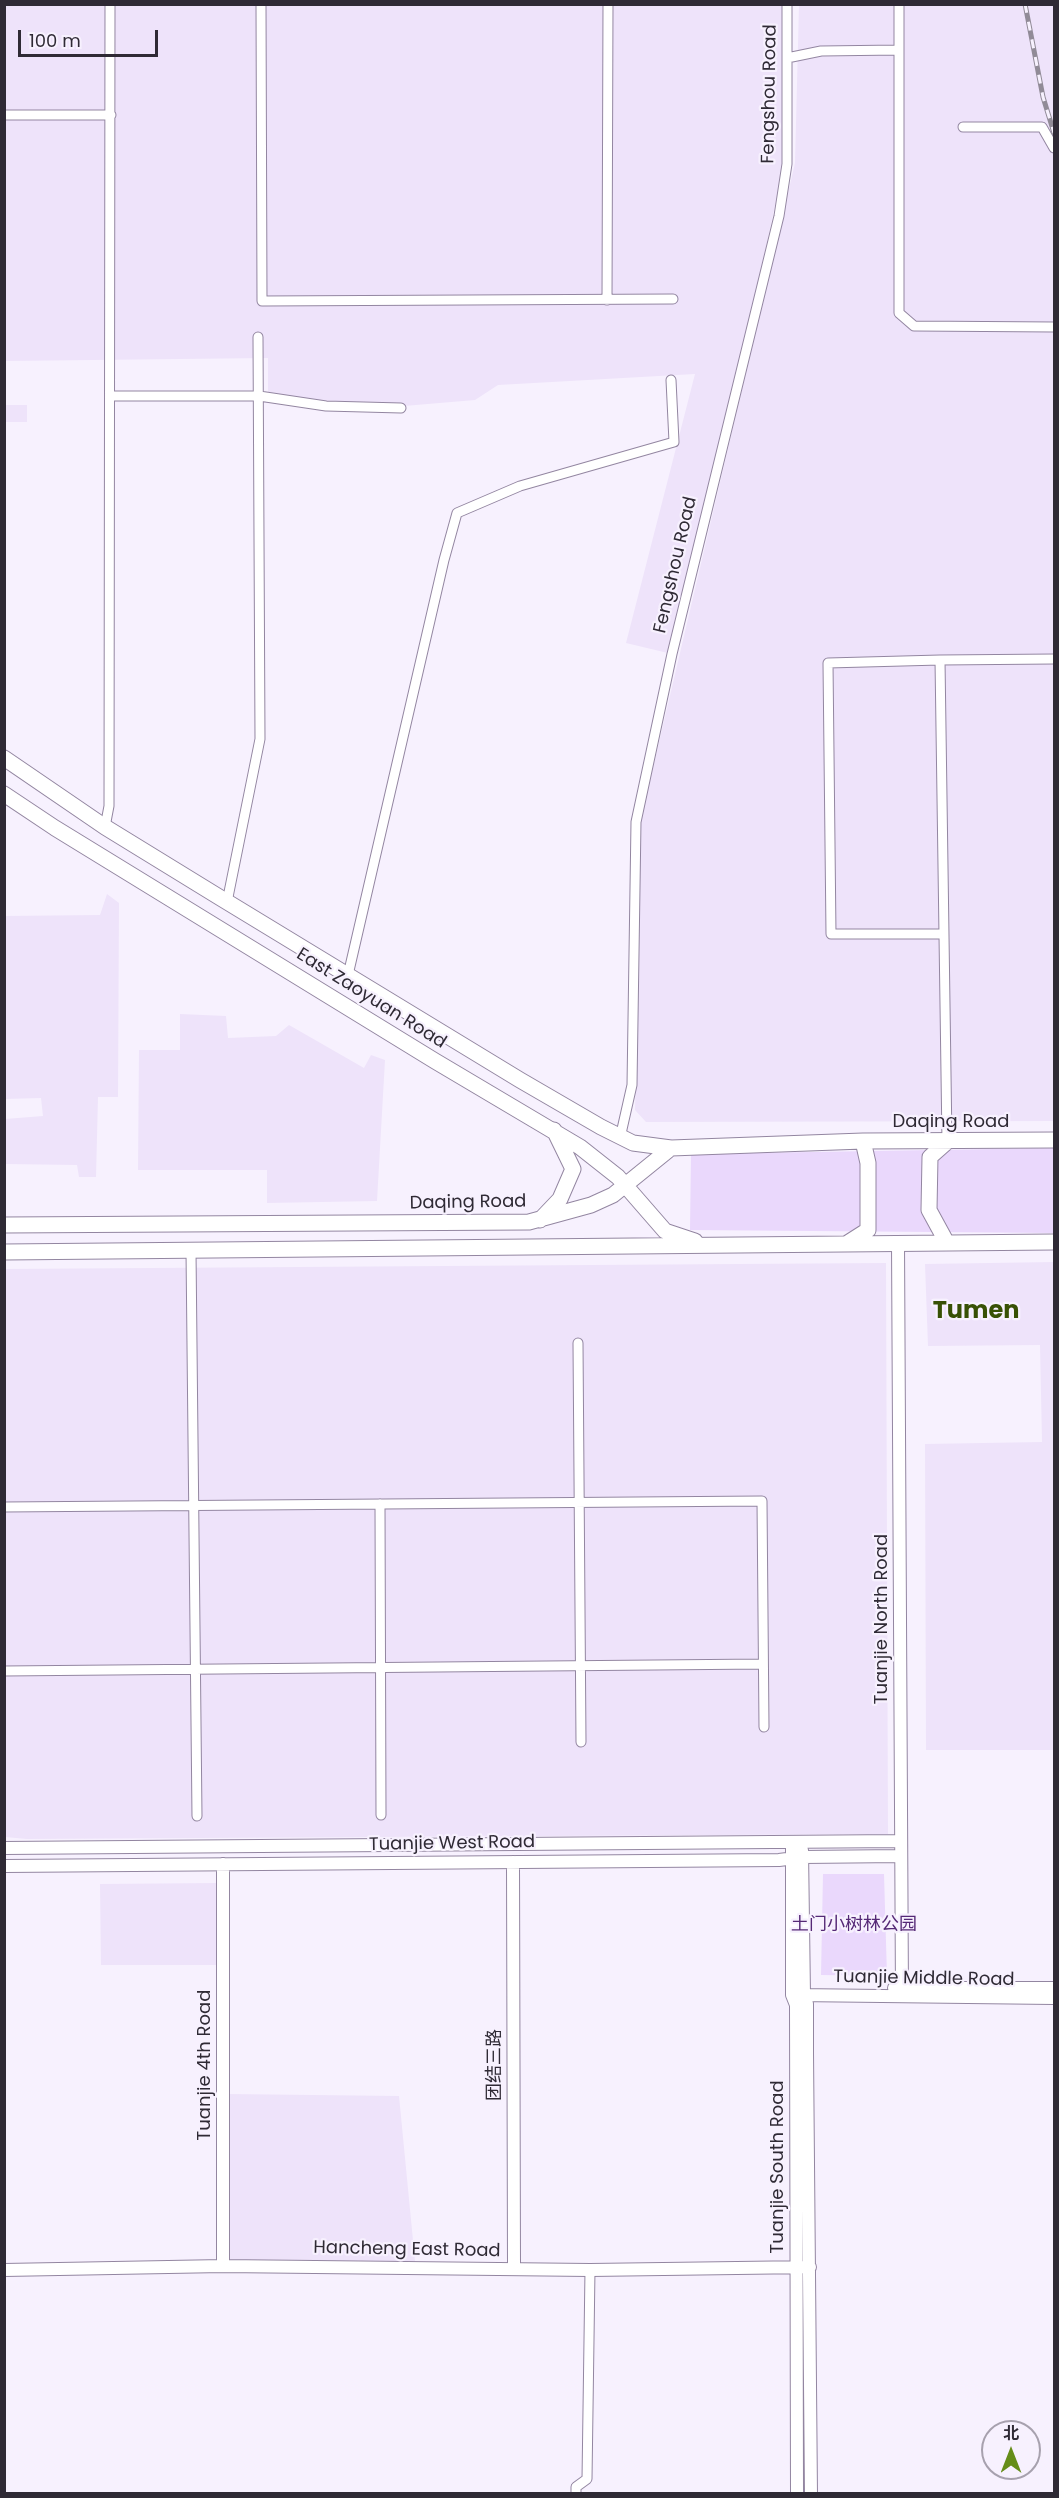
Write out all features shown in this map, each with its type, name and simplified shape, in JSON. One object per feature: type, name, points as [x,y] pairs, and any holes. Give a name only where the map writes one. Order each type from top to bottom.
[{"type":"main road","name":"East Zaoyuan Road","points":[[4,758],[105,827],[519,1080],[621,1138],[633,1143],[671,1148]]},
{"type":"main road","name":"East Zaoyuan Road","points":[[4,794],[55,828],[590,1154],[618,1177],[665,1231],[706,1245]]},
{"type":"main road","points":[[539,1221],[560,1199],[573,1169],[554,1131]]},
{"type":"main road","name":"Daqing Road","points":[[4,1225],[539,1221],[591,1205],[625,1186],[671,1148],[862,1142],[1054,1140]]},
{"type":"main road","points":[[846,1244],[868,1230],[868,1163],[862,1142]]},
{"type":"main road","points":[[947,1142],[930,1156],[929,1210],[947,1243]]},
{"type":"main road","points":[[485,1222],[486,1248]]},
{"type":"main road","points":[[4,1252],[1054,1242]]},
{"type":"street","points":[[105,827],[109,806],[110,4]]},
{"type":"street","points":[[261,4],[262,301],[673,299]]},
{"type":"street","points":[[606,300],[608,4]]},
{"type":"street","name":"Fengshou Road","points":[[621,1138],[632,1085],[636,822],[675,642],[779,216],[787,164],[788,4]]},
{"type":"street","points":[[899,4],[899,313],[914,326],[1054,327]]},
{"type":"street","points":[[787,58],[821,51],[898,50]]},
{"type":"street","points":[[4,115],[111,115]]},
{"type":"street","points":[[963,126],[1042,127],[1054,148]]},
{"type":"street","points":[[227,902],[260,739],[258,337]]},
{"type":"street","points":[[348,975],[444,560],[458,513],[520,486],[674,442],[671,380]]},
{"type":"street","points":[[111,396],[259,396],[326,406],[401,408]]},
{"type":"street","points":[[944,934],[831,934],[828,663],[1054,659]]},
{"type":"street","points":[[940,660],[947,1142]]},
{"type":"street","name":"Tuanjie North Road","points":[[898,1244],[902,1991]]},
{"type":"street","points":[[191,1251],[197,1816]]},
{"type":"street","points":[[578,1343],[581,1742]]},
{"type":"street","points":[[4,1507],[762,1501],[764,1727]]},
{"type":"street","points":[[380,1504],[381,1815]]},
{"type":"street","points":[[4,1671],[763,1664]]},
{"type":"street","name":"Tuanjie South Road","points":[[797,1841],[797,2493]]},
{"type":"street","name":"Tuanjie West Road","points":[[4,1848],[900,1841]]},
{"type":"street","name":"Tuanjie West Road","points":[[4,1866],[900,1856]]},
{"type":"street","name":"团结三路","points":[[513,1862],[514,2269]]},
{"type":"street","name":"Tuanjie 4th Road","points":[[223,1864],[223,2266]]},
{"type":"street","name":"Tuanjie Middle Road","points":[[798,1991],[1054,1988]]},
{"type":"street","name":"Tuanjie South Road","points":[[798,1991],[807,2004],[811,2493]]},
{"type":"street","name":"Tuanjie Middle Road","points":[[902,1991],[922,1998],[1054,1998]]},
{"type":"street","name":"Hancheng East Road","points":[[4,2270],[223,2266],[590,2270],[810,2266]]},
{"type":"street","points":[[576,2493],[576,2487],[587,2479],[590,2270]]},
{"type":"shaded area","points":[[4,5],[785,5],[787,58],[782,173],[735,390],[672,654],[626,643],[695,374],[498,385],[475,400],[404,406],[268,397],[268,358],[5,361]]},
{"type":"shaded area","points":[[799,5],[1054,5],[1054,1121],[646,1122],[635,1110],[641,819],[795,163]]},
{"type":"shaded area","points":[[4,405],[27,405],[27,422],[5,422]]},
{"type":"shaded area","points":[[107,894],[119,903],[118,1097],[98,1097],[96,1177],[79,1177],[77,1165],[5,1164],[5,1119],[43,1116],[41,1098],[5,1099],[5,916],[100,915]]},
{"type":"shaded area","points":[[180,1014],[226,1016],[228,1038],[276,1036],[289,1025],[364,1068],[371,1055],[385,1060],[377,1201],[267,1203],[267,1170],[138,1170],[139,1050],[180,1050]]},
{"type":"shaded area","points":[[1054,1262],[1054,1750],[926,1750],[925,1444],[1042,1442],[1040,1345],[928,1346],[925,1264]]},
{"type":"shaded area","points":[[886,1263],[888,1834],[27,1839],[5,1837],[4,1269]]},
{"type":"shaded area","points":[[216,1883],[217,1965],[101,1965],[100,1884]]},
{"type":"shaded area","points":[[227,2094],[399,2096],[415,2261],[227,2261]]},
{"type":"green space","points":[[1054,1148],[1054,1233],[690,1230],[691,1154]]},
{"type":"green space","name":"土门小树林公园","points":[[823,1874],[884,1874],[887,1976],[821,1975]]},
{"type":"railway","points":[[1025,4],[1043,97],[1054,133]]},
{"type":"district","name":"Tumen","points":[[976,1312]]}]
